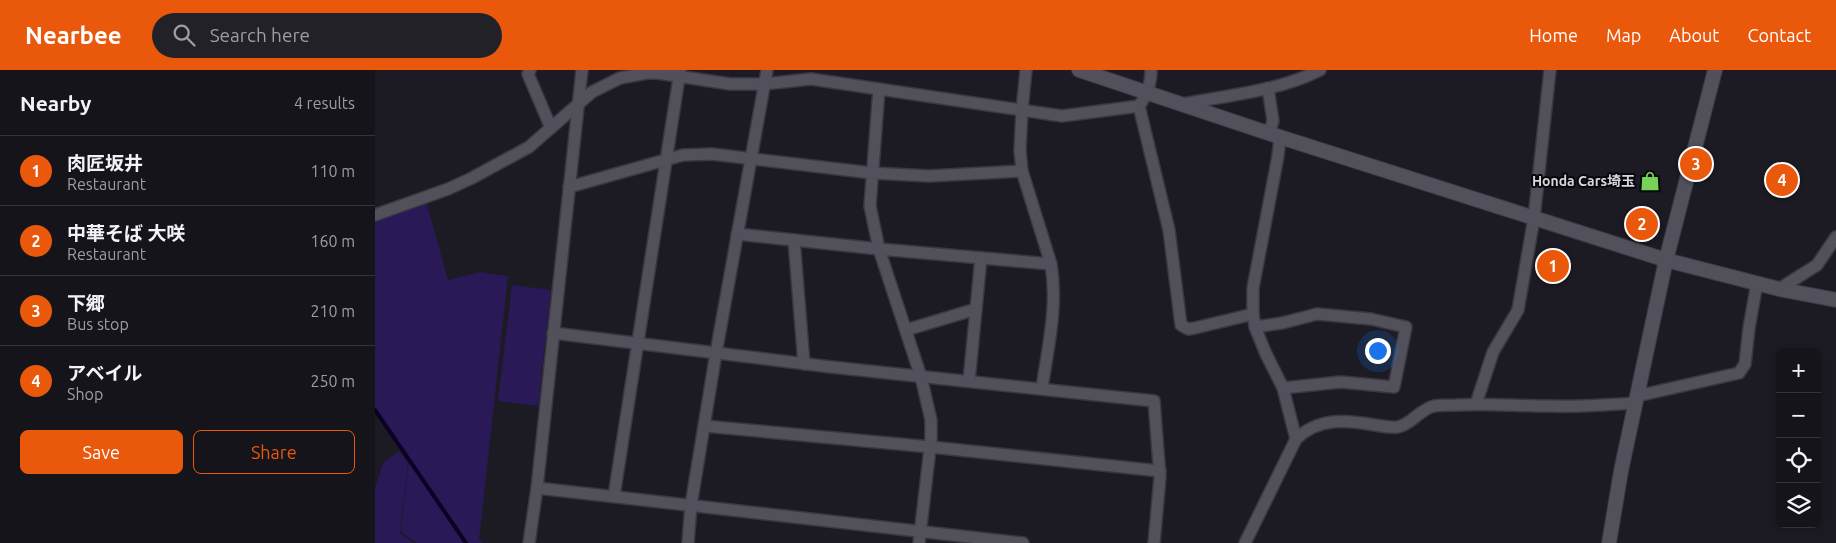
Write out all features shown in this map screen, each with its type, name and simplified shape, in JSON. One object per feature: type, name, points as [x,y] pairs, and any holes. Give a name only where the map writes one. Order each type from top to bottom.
[{"type":"street","points":[[530,70],[528,74],[551,128]]},
{"type":"street","points":[[529,543],[537,488],[582,70]]},
{"type":"street","points":[[688,543],[691,505],[716,353],[767,70]]},
{"type":"street","points":[[1026,70],[1020,150],[1022,171],[1051,264],[1054,304],[1042,388]]},
{"type":"street","points":[[1079,70],[1274,135],[1666,260],[1757,283],[1836,300]]},
{"type":"street","points":[[1151,70],[1151,82],[1148,92],[1139,106],[1169,230],[1181,325],[1188,329],[1195,328],[1253,314]]},
{"type":"street","points":[[1183,104],[1268,88],[1308,76],[1320,70]]},
{"type":"street","points":[[1476,404],[1493,352],[1518,310],[1533,218],[1550,70]]},
{"type":"street","points":[[1609,543],[1636,399],[1666,260],[1715,70]]},
{"type":"street","points":[[375,215],[448,189],[472,178],[529,147],[592,92],[620,78],[647,73],[680,74],[730,84],[764,84],[811,79],[1063,116],[1139,106]]},
{"type":"street","points":[[615,496],[665,160],[680,74]]},
{"type":"street","points":[[1268,88],[1278,156],[1253,288],[1253,314],[1255,326],[1266,354],[1283,388],[1296,439]]},
{"type":"street","points":[[879,89],[870,206],[879,249],[921,377],[931,420],[931,447],[920,537]]},
{"type":"street","points":[[569,187],[665,160],[683,156],[712,154],[872,173],[929,176],[1022,171]]},
{"type":"street","points":[[737,234],[1051,264]]},
{"type":"street","points":[[1779,288],[1817,265],[1836,237]]},
{"type":"street","points":[[794,240],[804,364]]},
{"type":"street","points":[[969,381],[981,258]]},
{"type":"street","points":[[1245,543],[1296,439],[1309,429],[1331,421],[1349,421],[1399,427],[1427,408],[1435,406],[1476,404],[1585,406],[1636,399],[1739,373],[1745,364],[1757,283]]},
{"type":"street","points":[[906,330],[976,309]]},
{"type":"street","points":[[1255,326],[1282,323],[1317,314],[1371,318],[1406,326],[1394,387],[1341,382],[1283,388]]},
{"type":"street","points":[[553,333],[804,364],[1154,401],[1160,472],[1154,543]]},
{"type":"street","points":[[704,426],[931,447],[1160,472]]},
{"type":"street","points":[[537,488],[691,505],[920,537],[1023,543]]},
{"type":"shaded area","points":[[426,201],[448,280],[480,272],[508,276],[479,539],[483,543],[417,543],[401,532],[409,459],[375,408],[375,219]]},
{"type":"shaded area","points":[[512,285],[551,290],[538,406],[498,401]]},
{"type":"shaded area","points":[[399,451],[408,463],[400,533],[414,543],[375,543],[375,489],[383,463]]},
{"type":"waterway","points":[[375,410],[466,543]]},
{"type":"place","name":"下郷","points":[[1696,164]]},
{"type":"place","name":"アベイル","points":[[1782,180]]},
{"type":"place","name":"Honda Cars埼玉","points":[[1650,181]]},
{"type":"place","name":"中華そば 大咲","points":[[1642,224]]},
{"type":"place","name":"肉匠坂井","points":[[1553,266]]}]
